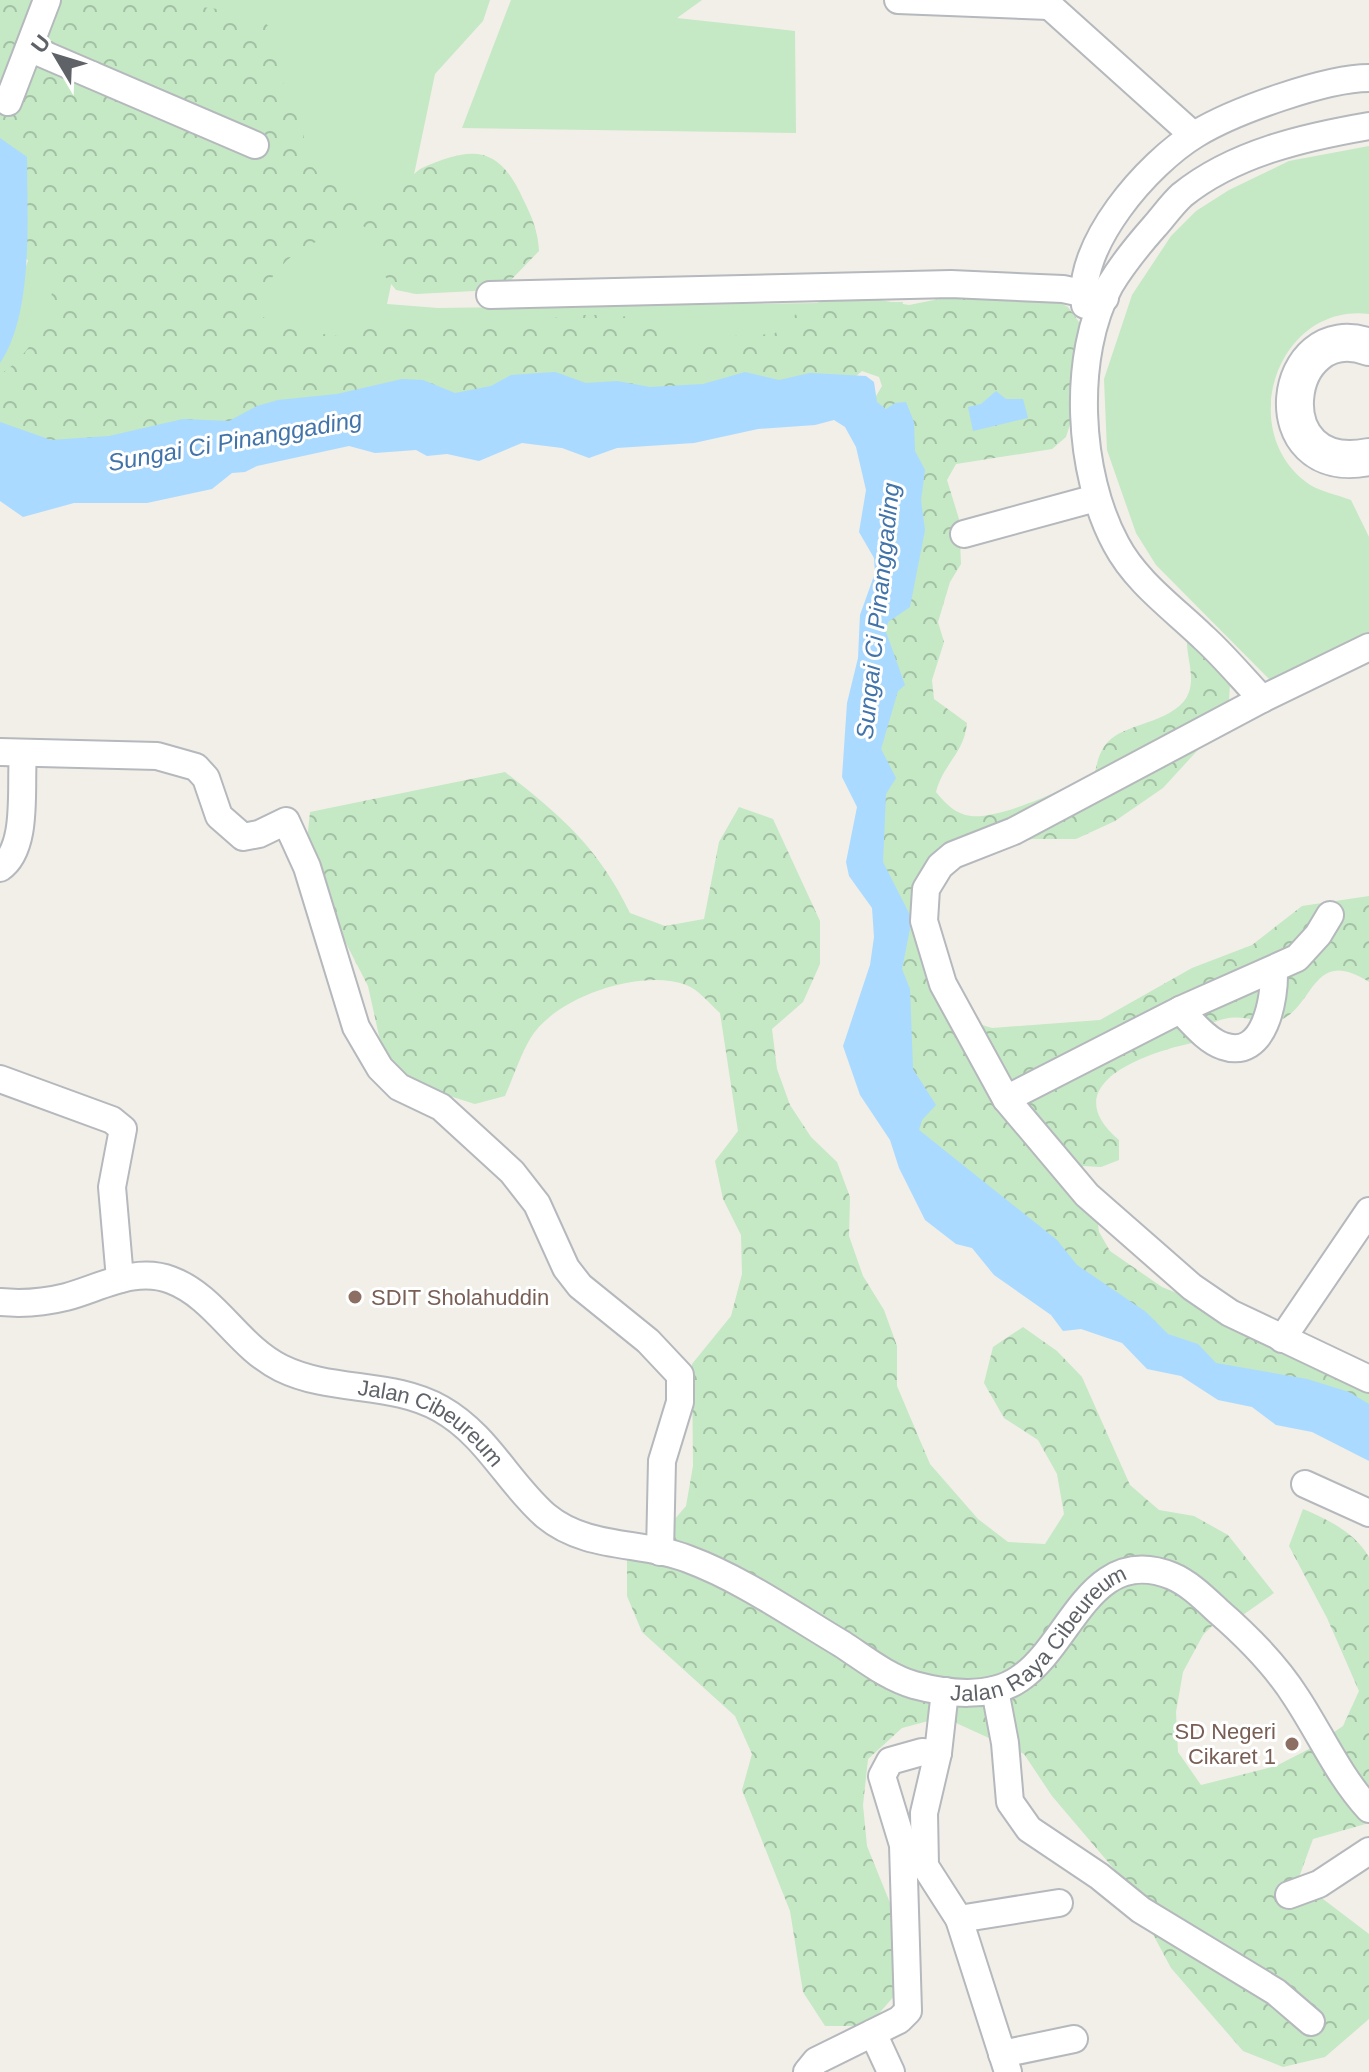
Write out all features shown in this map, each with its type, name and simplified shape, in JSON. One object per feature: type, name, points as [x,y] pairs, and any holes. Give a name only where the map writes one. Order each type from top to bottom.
[{"type":"street","points":[[8,102],[47,0]]},
{"type":"street","points":[[898,0],[1046,3],[1193,135]]},
{"type":"street","points":[[29,48],[255,145]]},
{"type":"street","points":[[1262,699],[1128,562],[1116,545],[1096,498],[1086,439],[1084,387],[1094,294],[1093,248],[1117,211],[1143,180],[1193,135],[1221,121],[1343,78],[1369,78]]},
{"type":"street","points":[[1094,294],[1182,195],[1232,165],[1282,145],[1369,126]]},
{"type":"street","points":[[490,295],[935,284],[1094,294]]},
{"type":"street","points":[[1364,469],[1331,457],[1306,438],[1293,409],[1294,387],[1304,367],[1320,353],[1340,344],[1369,347]]},
{"type":"street","points":[[964,534],[1096,498]]},
{"type":"street","points":[[1369,647],[1262,699],[1014,831],[953,855],[940,866],[926,889],[924,921],[943,984],[1006,1099],[1087,1195],[1153,1253],[1230,1313],[1369,1379]]},
{"type":"street","points":[[0,868],[11,860],[17,841],[11,753],[157,756],[180,761],[196,767],[206,778],[219,816],[243,837],[259,834],[286,821],[307,867],[356,1027],[380,1068],[399,1087],[441,1107],[512,1172],[537,1204],[566,1268],[580,1286],[648,1341],[680,1375],[680,1402],[662,1461],[660,1552]]},
{"type":"street","points":[[1006,1099],[1180,1010],[1274,970],[1307,949],[1330,915]]},
{"type":"street","points":[[1180,1010],[1223,1046],[1241,1048],[1252,1041],[1269,1015],[1275,995],[1274,970]]},
{"type":"street","points":[[0,1079],[112,1120],[123,1129],[112,1187],[120,1279]]},
{"type":"street","points":[[1282,1339],[1369,1211]]},
{"type":"street","name":"Jalan Cibeureum","points":[[0,1302],[64,1298],[139,1275],[169,1279],[207,1304],[262,1358],[284,1370],[349,1389],[381,1389],[416,1398],[441,1409],[471,1430],[547,1516],[574,1533],[620,1546],[687,1558],[734,1581],[843,1646]]},
{"type":"street","points":[[1305,1484],[1369,1513]]},
{"type":"street","name":"Jalan Raya Cibeureum","points":[[843,1646],[907,1683],[945,1691],[995,1690],[1028,1672],[1111,1575],[1141,1571],[1171,1575],[1213,1606],[1268,1659],[1296,1697],[1350,1788],[1369,1809]]},
{"type":"street","points":[[995,1690],[1005,1743],[1010,1802],[1029,1829],[1099,1876],[1141,1910],[1238,1966],[1311,2022]]},
{"type":"street","points":[[945,1691],[938,1753],[924,1813],[925,1866],[959,1919],[1005,2063],[1074,2039]]},
{"type":"street","points":[[807,2072],[816,2061],[899,2020],[908,2011],[903,1845],[882,1776],[890,1761],[922,1752],[938,1753]]},
{"type":"street","points":[[1289,1895],[1319,1884],[1369,1851]]},
{"type":"street","points":[[959,1919],[1059,1903]]},
{"type":"street","points":[[873,2033],[891,2072]]},
{"type":"green space","points":[[0,0],[490,0],[483,21],[435,74],[387,304],[438,308],[903,302],[894,344],[0,416],[0,336],[66,159]]},
{"type":"green space","points":[[0,0],[172,4],[258,18],[275,33],[279,41],[284,87],[301,125],[306,156],[314,169],[332,183],[355,194],[393,196],[422,168],[470,154],[494,160],[514,182],[534,224],[539,251],[510,281],[494,290],[416,294],[396,290],[384,275],[379,237],[363,226],[302,249],[270,280],[258,298],[263,317],[283,328],[344,337],[361,327],[383,324],[426,330],[467,324],[510,326],[571,315],[614,315],[636,318],[671,339],[774,334],[804,307],[845,294],[909,305],[964,294],[1045,295],[1068,307],[1079,322],[1080,361],[1077,402],[1066,437],[1052,449],[956,464],[947,480],[959,519],[961,564],[950,582],[938,622],[944,642],[932,680],[934,699],[967,723],[962,743],[936,792],[960,813],[984,816],[1034,801],[1095,772],[1102,750],[1111,739],[1165,715],[1184,702],[1191,679],[1187,638],[1223,665],[1230,684],[1228,717],[1163,788],[1115,821],[1076,839],[1033,839],[997,846],[942,866],[934,885],[932,905],[938,946],[972,1022],[992,1028],[1100,1020],[1192,968],[1252,945],[1302,906],[1369,896],[1369,982],[1351,973],[1337,971],[1326,974],[1294,1011],[1283,1019],[1267,1022],[1222,1019],[1210,1024],[1203,1041],[1160,1052],[1117,1072],[1103,1085],[1096,1101],[1101,1119],[1119,1140],[1119,1160],[1101,1167],[1083,1166],[1082,1178],[1094,1195],[1099,1232],[1110,1251],[1162,1287],[1261,1327],[1369,1380],[1369,1422],[1201,1371],[916,1139],[913,1096],[877,878],[879,624],[898,414],[872,403],[882,386],[879,377],[862,371],[855,377],[89,461],[0,435],[0,374],[19,359],[44,323],[49,310],[51,287],[37,267],[16,253],[0,163]]},
{"type":"green space","points":[[511,0],[702,0],[677,18],[795,31],[796,133],[462,128]]},
{"type":"green space","points":[[1369,146],[1369,314],[1338,316],[1311,328],[1291,348],[1277,374],[1271,402],[1273,431],[1285,459],[1306,482],[1351,500],[1369,537],[1369,639],[1280,680],[1270,680],[1156,565],[1136,533],[1107,450],[1104,379],[1132,295],[1171,236],[1196,211],[1229,190],[1289,161]]},
{"type":"green space","points":[[505,772],[576,834],[605,869],[630,913],[665,926],[704,919],[719,842],[739,807],[773,819],[820,921],[820,964],[803,1002],[772,1029],[777,1069],[790,1105],[811,1137],[837,1162],[850,1197],[849,1236],[863,1276],[884,1310],[897,1346],[897,1386],[930,1464],[978,1519],[1008,1542],[1045,1544],[1064,1514],[1057,1474],[1038,1440],[1004,1418],[984,1383],[993,1347],[1023,1327],[1057,1351],[1082,1377],[1130,1485],[1159,1510],[1194,1516],[1228,1535],[1274,1593],[1240,1617],[1224,1614],[1203,1635],[1183,1672],[1176,1712],[1178,1752],[1201,1785],[1276,1766],[1311,1748],[1343,1726],[1359,1691],[1327,1618],[1289,1546],[1303,1509],[1348,1534],[1369,1557],[1369,1823],[1313,1839],[1298,1880],[1369,1934],[1369,2019],[1325,2057],[1283,2067],[1243,2051],[1171,1968],[1125,1882],[1052,1796],[1024,1754],[943,1717],[902,1728],[868,1759],[863,1805],[867,1846],[901,1930],[896,1994],[868,2026],[825,2026],[803,1992],[790,1911],[742,1790],[752,1754],[735,1716],[642,1632],[627,1596],[627,1557],[661,1535],[686,1506],[693,1466],[692,1364],[731,1316],[742,1274],[741,1235],[723,1199],[715,1161],[738,1131],[720,1013],[686,985],[646,980],[624,984],[578,999],[542,1024],[526,1046],[505,1096],[475,1104],[421,1087],[385,1063],[368,986],[335,922],[306,851],[310,812]]},
{"type":"water","points":[[0,138],[27,157],[28,207],[26,263],[19,318],[0,363]]},
{"type":"water","name":"Sungai Ci Pinanggading","points":[[555,372],[586,383],[617,381],[650,387],[703,384],[745,372],[779,380],[810,373],[866,376],[874,382],[877,402],[886,409],[895,403],[906,402],[914,422],[915,451],[925,470],[921,500],[925,530],[910,607],[888,622],[886,632],[905,685],[898,691],[881,749],[896,778],[886,794],[883,862],[912,919],[902,969],[910,989],[913,1069],[936,1105],[922,1120],[919,1130],[1057,1240],[1077,1265],[1146,1312],[1168,1334],[1198,1344],[1216,1363],[1307,1379],[1349,1392],[1369,1404],[1369,1461],[1312,1432],[1276,1425],[1252,1407],[1218,1400],[1181,1376],[1147,1369],[1122,1343],[1081,1329],[1063,1331],[1051,1315],[994,1275],[972,1248],[956,1244],[925,1220],[899,1168],[890,1140],[860,1095],[843,1046],[870,965],[874,937],[872,908],[849,876],[846,862],[857,807],[842,777],[847,703],[858,658],[860,615],[875,573],[874,558],[859,532],[866,490],[856,447],[845,427],[834,420],[815,425],[758,429],[694,443],[617,448],[589,458],[562,448],[522,443],[479,461],[447,454],[427,456],[416,450],[375,453],[349,446],[232,473],[212,489],[147,503],[74,503],[23,517],[0,501],[0,422],[51,440],[109,436],[183,419],[229,421],[257,406],[278,400],[337,394],[402,379],[423,380],[455,393],[491,386],[511,375]]},
{"type":"water","points":[[996,391],[1006,399],[1023,399],[1028,418],[973,431],[968,407],[981,404]]},
{"type":"place","name":"SDIT Sholahuddin","points":[[355,1297]]},
{"type":"place","name":"SD Negeri Cikaret 1","points":[[1292,1744]]}]
